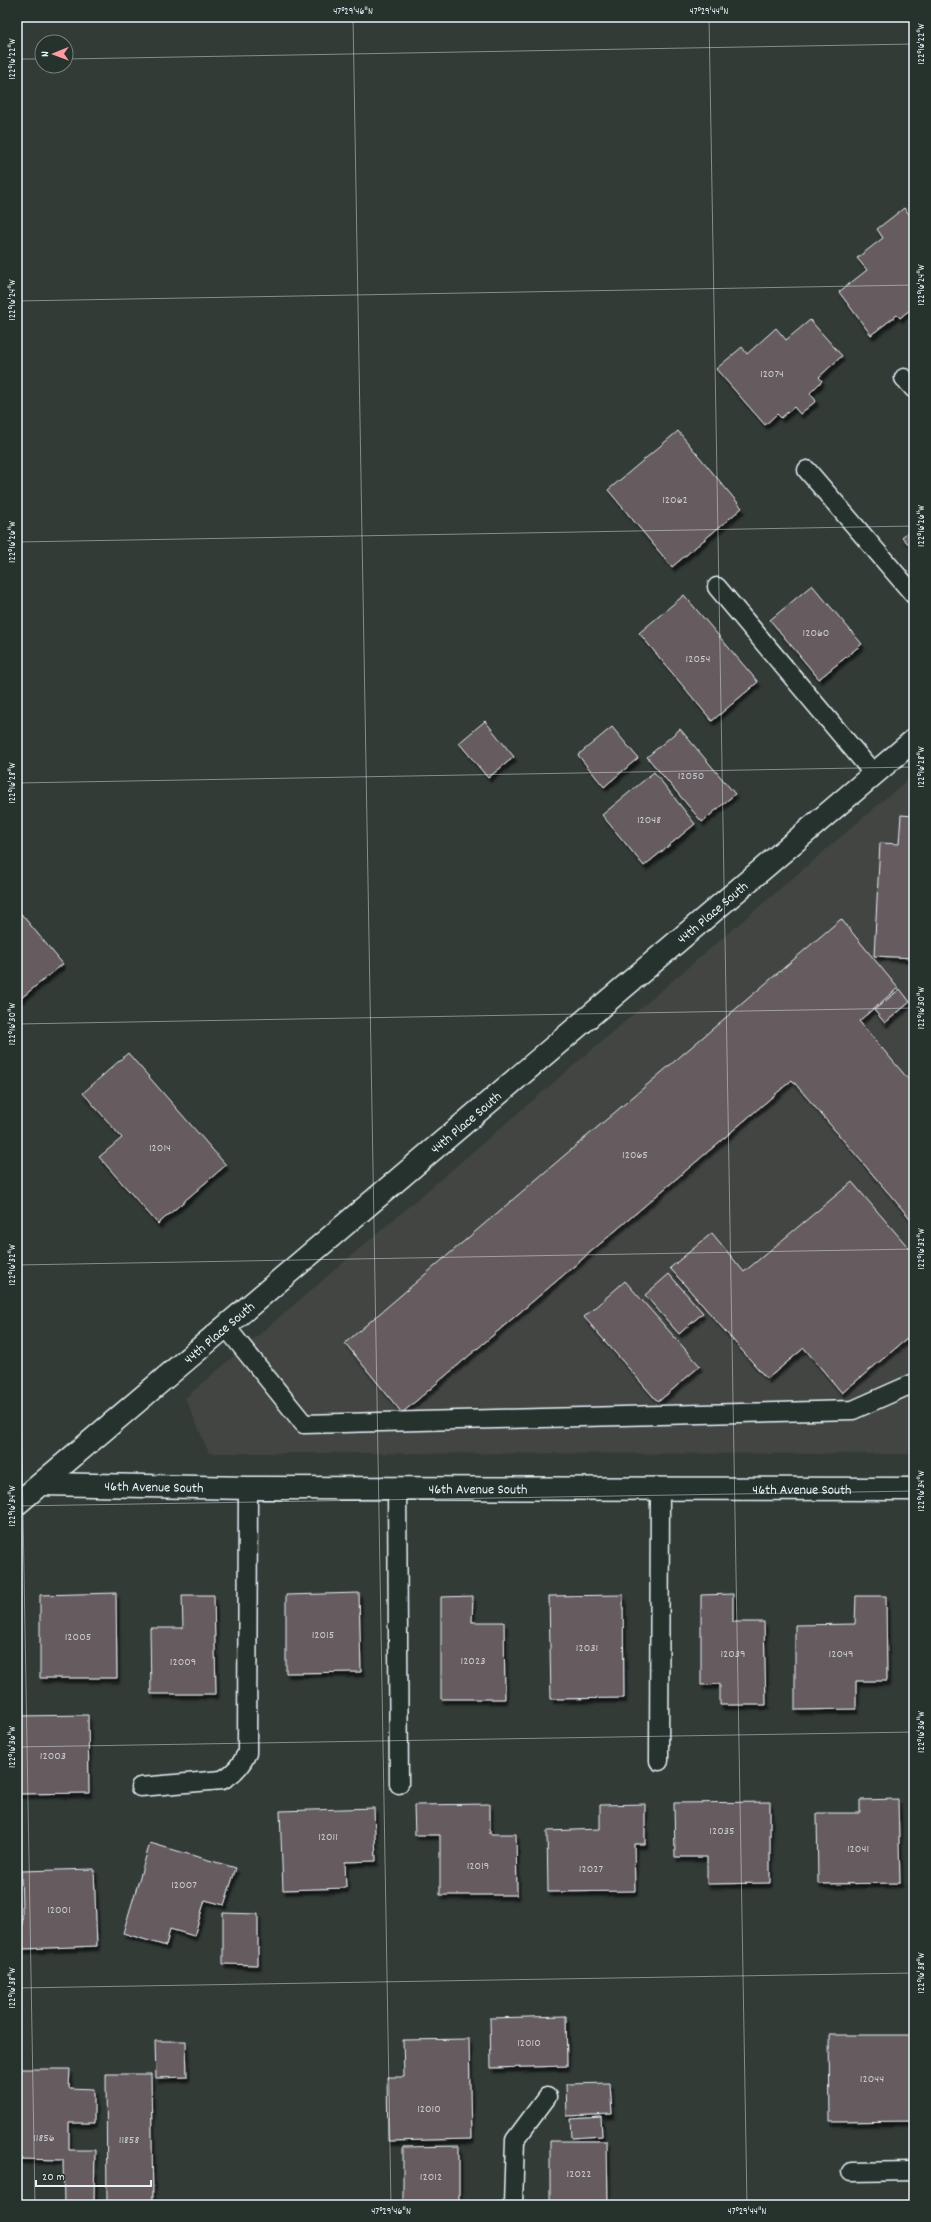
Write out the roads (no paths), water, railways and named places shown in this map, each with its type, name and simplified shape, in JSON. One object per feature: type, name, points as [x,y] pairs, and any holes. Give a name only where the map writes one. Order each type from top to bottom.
[{"type":"street","name":"44th Place South","points":[[17,1504],[914,740]]},
{"type":"street","name":"46th Avenue South","points":[[42,1484],[248,1488],[914,1489]]},
{"type":"lane","points":[[807,470],[914,595]]},
{"type":"lane","points":[[717,587],[874,774]]},
{"type":"lane","points":[[226,1327],[304,1424],[853,1410],[914,1383]]},
{"type":"lane","points":[[140,1787],[222,1780],[232,1775],[242,1764],[247,1753],[248,1488]]},
{"type":"lane","points":[[397,1488],[399,1784]]},
{"type":"lane","points":[[659,1761],[660,1488]]},
{"type":"lane","points":[[513,2205],[515,2140],[547,2097]]},
{"type":"lane","points":[[851,2172],[914,2171]]}]
